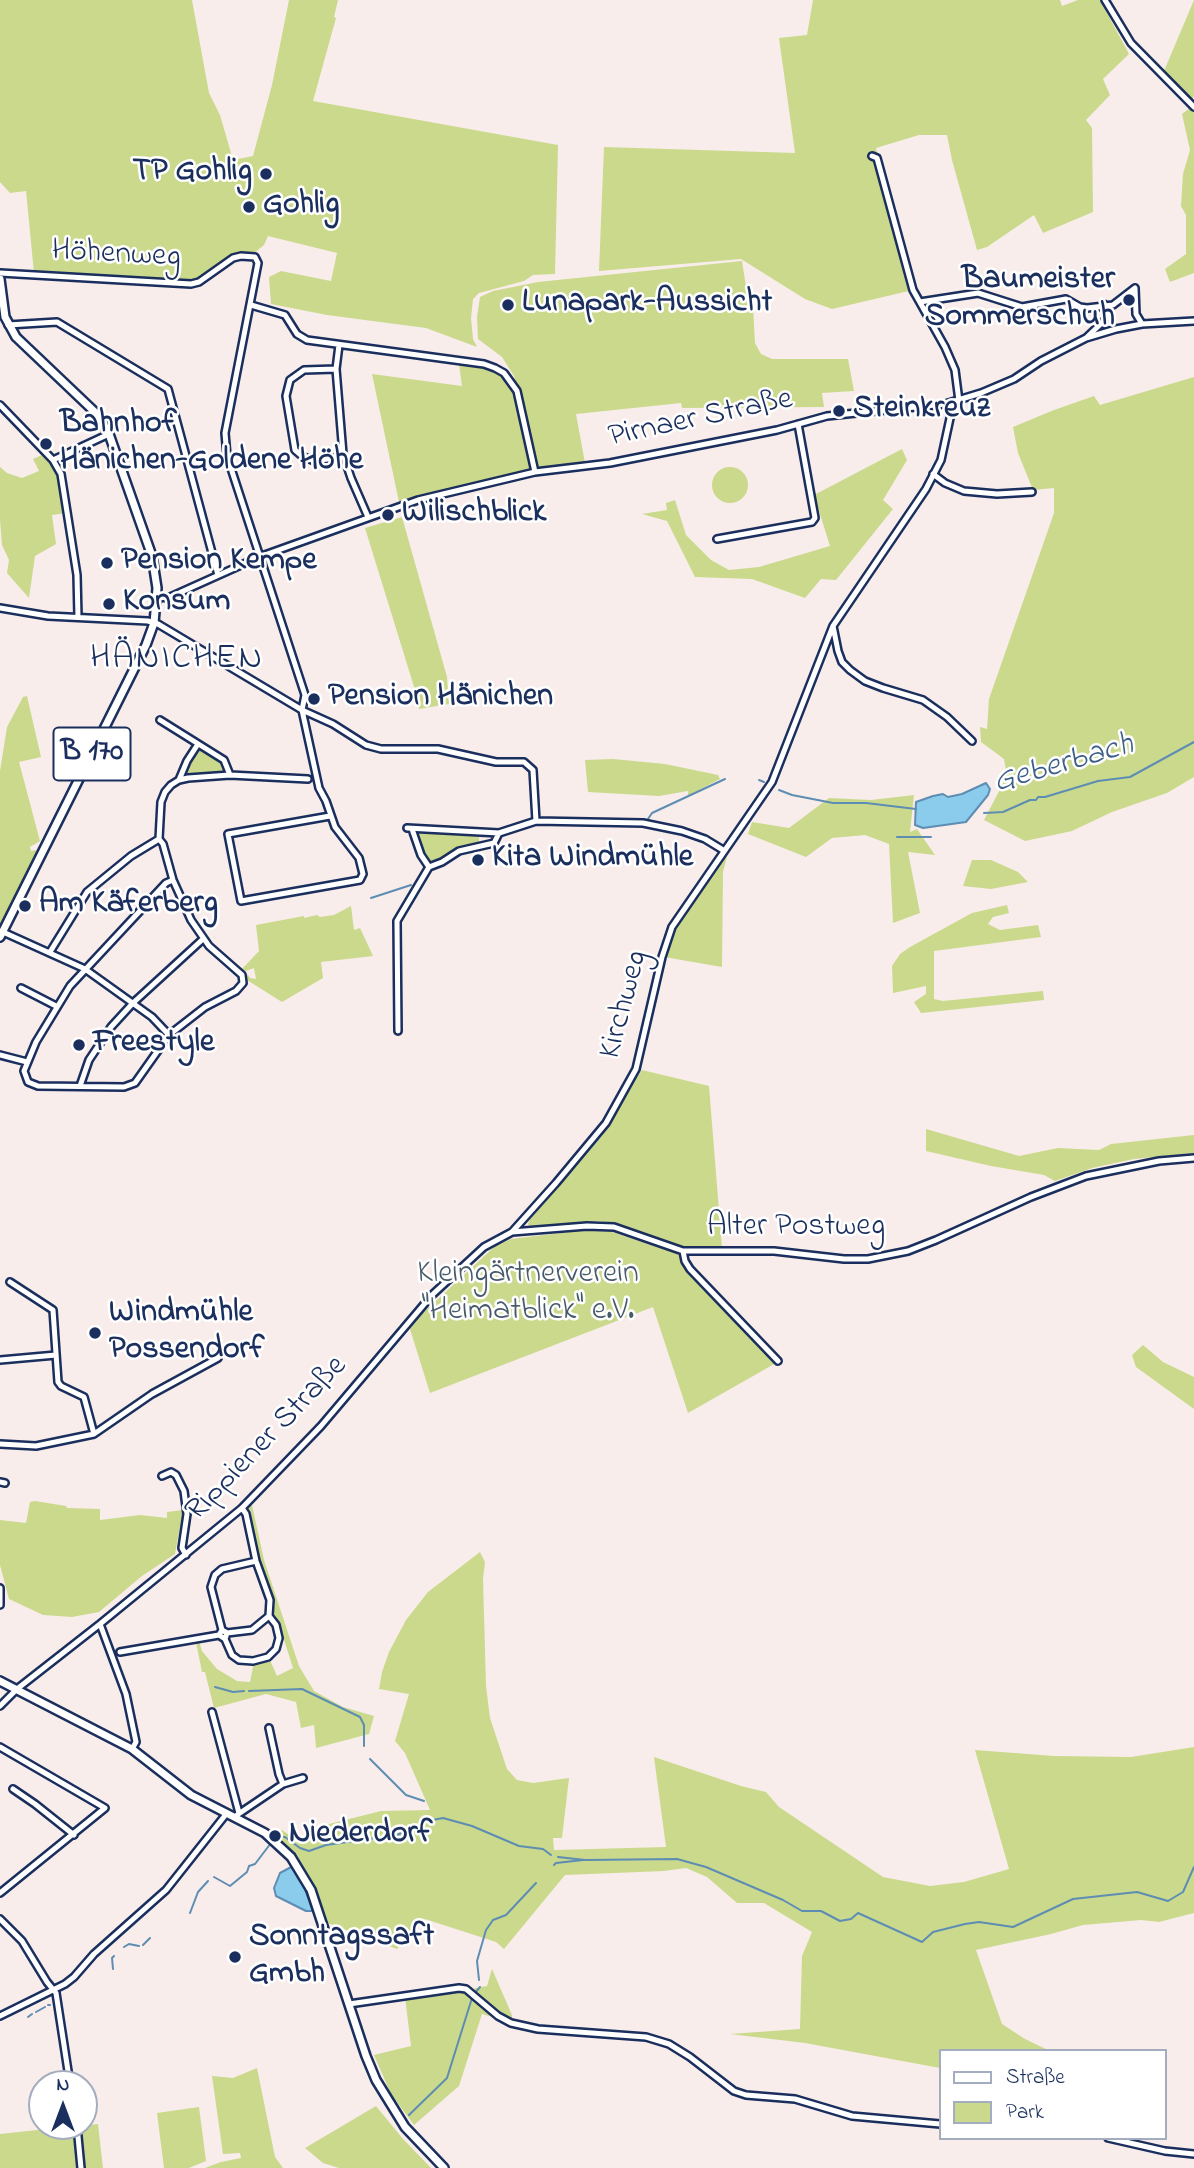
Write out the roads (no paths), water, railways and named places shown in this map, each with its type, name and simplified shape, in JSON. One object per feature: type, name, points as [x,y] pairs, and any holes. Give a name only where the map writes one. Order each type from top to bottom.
[{"type":"main road","name":"B 170","points":[[0,279],[2,304],[8,325],[16,337],[98,415],[109,434],[156,568],[157,598],[154,623],[146,645],[2,934]]},
{"type":"main road","points":[[0,1681],[132,1749],[191,1795],[265,1833],[291,1857],[311,1890],[366,2056],[385,2097],[405,2127],[444,2168]]},
{"type":"street","points":[[1105,0],[1131,43],[1194,107]]},
{"type":"street","points":[[872,156],[877,158],[913,290],[945,347],[954,370],[959,401]]},
{"type":"street","name":"Höhenweg","points":[[0,273],[191,284],[199,282],[233,258],[255,257],[258,263],[225,433],[226,445],[305,695],[302,710],[319,788],[335,827],[361,862],[363,874],[360,880],[241,901],[228,834],[330,816]]},
{"type":"street","points":[[920,302],[978,293],[1022,307],[1066,299],[1083,308],[1113,305],[1135,288],[1136,314],[1142,324]]},
{"type":"street","points":[[1086,338],[1109,316],[1104,304]]},
{"type":"street","points":[[251,305],[285,315],[297,334],[307,340],[484,364],[504,373],[517,391],[535,471]]},
{"type":"street","name":"Pirnaer Straße","points":[[157,598],[170,597],[259,556],[418,500],[535,471],[610,463],[798,425],[827,416],[959,401],[1014,379],[1041,360],[1086,338],[1142,324],[1194,321]]},
{"type":"street","points":[[8,325],[57,323],[168,389],[218,575]]},
{"type":"street","points":[[339,345],[336,369],[343,454],[368,517]]},
{"type":"street","points":[[336,369],[304,370],[290,380],[286,397],[295,450],[314,461],[343,454]]},
{"type":"street","name":"Kirchweg","points":[[512,1232],[606,1123],[636,1069],[672,927],[772,782],[833,625],[933,474],[946,443],[952,409],[959,401]]},
{"type":"street","points":[[0,405],[53,460],[64,483],[78,581],[78,617]]},
{"type":"street","points":[[716,539],[812,522],[815,518],[798,425]]},
{"type":"street","points":[[53,460],[109,434]]},
{"type":"street","points":[[933,474],[945,483],[964,491],[997,494],[1032,492]]},
{"type":"street","points":[[0,608],[30,614],[154,623],[366,745],[382,749],[438,748],[496,762],[524,762],[533,770],[536,821]]},
{"type":"street","points":[[833,625],[842,662],[850,670],[883,688],[923,700],[947,717],[972,741]]},
{"type":"street","points":[[160,720],[224,760],[230,775]]},
{"type":"street","points":[[173,880],[166,883],[85,969],[56,1006],[27,1062],[25,1076],[32,1085],[124,1087],[135,1083],[169,1035],[205,1007],[236,991],[243,979],[203,939],[191,920],[173,880],[167,852],[159,839],[161,802],[165,792],[179,780],[198,744]]},
{"type":"street","points":[[179,780],[230,775],[308,779]]},
{"type":"street","points":[[429,867],[410,829],[499,833],[536,821],[654,823],[705,839],[723,850]]},
{"type":"street","points":[[398,1031],[397,921],[429,867],[458,851],[494,843],[499,833]]},
{"type":"street","points":[[50,952],[87,892],[116,868],[159,839]]},
{"type":"street","points":[[2,934],[85,969],[152,1017],[169,1035]]},
{"type":"street","points":[[80,1086],[97,1046],[133,1003],[203,939]]},
{"type":"street","points":[[21,988],[56,1006]]},
{"type":"street","points":[[0,1055],[27,1062]]},
{"type":"street","name":"Alter Postweg","points":[[512,1232],[587,1226],[614,1227],[683,1251],[774,1251],[868,1259],[908,1251],[936,1241],[1031,1197],[1086,1176],[1158,1161],[1194,1158]]},
{"type":"street","name":"Rippiener Straße","points":[[0,1706],[17,1689],[242,1508],[321,1426],[432,1295],[489,1243],[512,1232]]},
{"type":"street","points":[[683,1251],[690,1269],[778,1361]]},
{"type":"street","points":[[10,1282],[53,1310],[58,1382],[84,1397],[94,1434]]},
{"type":"street","points":[[0,1360],[56,1355]]},
{"type":"street","points":[[0,1444],[36,1446],[94,1434],[152,1394],[218,1358]]},
{"type":"street","points":[[162,1476],[171,1472],[176,1475],[184,1492],[187,1514],[182,1548],[186,1555]]},
{"type":"street","points":[[242,1508],[270,1600],[269,1616],[276,1625],[279,1638],[276,1648],[268,1657],[253,1661],[239,1660],[232,1656],[223,1634],[211,1587],[215,1574],[222,1569],[256,1561]]},
{"type":"street","points":[[0,1588],[0,1605]]},
{"type":"street","points":[[120,1652],[252,1630],[269,1616]]},
{"type":"street","points":[[100,1624],[126,1694],[136,1742],[132,1749]]},
{"type":"street","points":[[212,1712],[234,1815]]},
{"type":"street","points":[[269,1728],[283,1784]]},
{"type":"street","points":[[0,1747],[105,1808],[0,1892]]},
{"type":"street","points":[[0,2016],[75,1977],[95,1953],[166,1890],[234,1815],[283,1784],[303,1778]]},
{"type":"street","points":[[12,1790],[35,1804],[74,1835]]},
{"type":"street","points":[[0,1919],[22,1941],[54,1990],[68,2070]]},
{"type":"street","points":[[349,2004],[466,1989],[498,2016],[511,2023],[538,2029],[646,2037],[669,2044],[734,2091],[746,2095],[795,2099],[852,2116],[939,2124]]},
{"type":"street","points":[[78,2140],[81,2168]]},
{"type":"street","points":[[1117,2140],[1165,2151],[1194,2154]]},
{"type":"water","points":[[986,783],[990,789],[988,795],[966,822],[923,828],[915,825],[916,802],[943,794],[948,797],[962,794]]},
{"type":"water","points":[[293,1866],[313,1911],[306,1911],[276,1896],[274,1888],[280,1873]]},
{"type":"waterway","name":"Geberbach","points":[[984,813],[1003,812],[1038,797],[1098,781],[1130,777],[1194,742]]},
{"type":"waterway","name":"Geberbach","points":[[648,819],[652,813],[725,779]]},
{"type":"waterway","name":"Geberbach","points":[[759,780],[764,782]]},
{"type":"waterway","name":"Geberbach","points":[[779,790],[833,803],[866,803],[916,809]]},
{"type":"waterway","points":[[897,837],[931,837]]},
{"type":"waterway","name":"Geberbach","points":[[371,898],[411,885]]},
{"type":"waterway","points":[[215,1687],[233,1692],[244,1691]]},
{"type":"waterway","points":[[249,1691],[302,1689],[360,1717],[364,1725],[364,1746]]},
{"type":"waterway","points":[[370,1759],[406,1795],[424,1801]]},
{"type":"waterway","points":[[280,1837],[285,1837],[309,1851],[326,1845],[397,1835],[427,1821],[443,1818],[472,1826],[519,1846],[543,1849],[551,1855]]},
{"type":"waterway","points":[[214,1877],[230,1886],[247,1872],[249,1866],[255,1864],[271,1843]]},
{"type":"waterway","points":[[558,1857],[585,1860],[677,1859],[706,1867],[802,1911],[821,1911],[840,1921],[851,1919],[858,1913],[922,1942],[933,1932],[965,1924],[979,1922],[1013,1927],[1073,1899],[1137,1892],[1168,1901],[1183,1892],[1194,1867]]},
{"type":"waterway","points":[[554,1865],[583,1860]]},
{"type":"waterway","points":[[190,1913],[198,1892],[208,1881]]},
{"type":"waterway","points":[[479,1980],[477,1961],[486,1930],[493,1920],[506,1915],[536,1883]]},
{"type":"waterway","points":[[143,1945],[150,1938]]},
{"type":"waterway","points":[[124,1947],[129,1944],[139,1946]]},
{"type":"waterway","points":[[113,1969],[114,1956]]},
{"type":"waterway","points":[[475,1993],[480,1987]]},
{"type":"waterway","points":[[409,2115],[447,2078],[472,1998]]},
{"type":"waterway","points":[[36,2012],[45,2007]]},
{"type":"waterway","points":[[28,2017],[32,2014]]},
{"type":"place","name":"TP Gohlig","points":[[266,174]]},
{"type":"place","name":"Gohlig","points":[[249,207]]},
{"type":"place","name":"Baumeister Sommerschuh","points":[[1129,300]]},
{"type":"place","name":"Lunapark-Aussicht","points":[[508,305]]},
{"type":"place","name":"Steinkreuz","points":[[839,411]]},
{"type":"place","name":"Bahnhof Hänichen-Goldene Höhe","points":[[46,444]]},
{"type":"place","name":"Wilischblick","points":[[388,515]]},
{"type":"place","name":"Pension Kempe","points":[[107,563]]},
{"type":"place","name":"Konsum","points":[[109,604]]},
{"type":"place","name":"Pension Hänichen","points":[[314,699]]},
{"type":"place","name":"Kita Windmühle","points":[[478,860]]},
{"type":"place","name":"Am Käferberg","points":[[25,906]]},
{"type":"place","name":"Freestyle","points":[[79,1045]]},
{"type":"place","name":"Windmühle Possendorf","points":[[95,1333]]},
{"type":"place","name":"Niederdorf","points":[[275,1836]]},
{"type":"place","name":"Sonntagssaft Gmbh","points":[[235,1957]]},
{"type":"district","name":"HÄNICHEN","points":[[177,661]]},
{"type":"park label","name":"Kleingärtnerverein \"Heimatblick\" e.V.","points":[[528,1294]]}]
